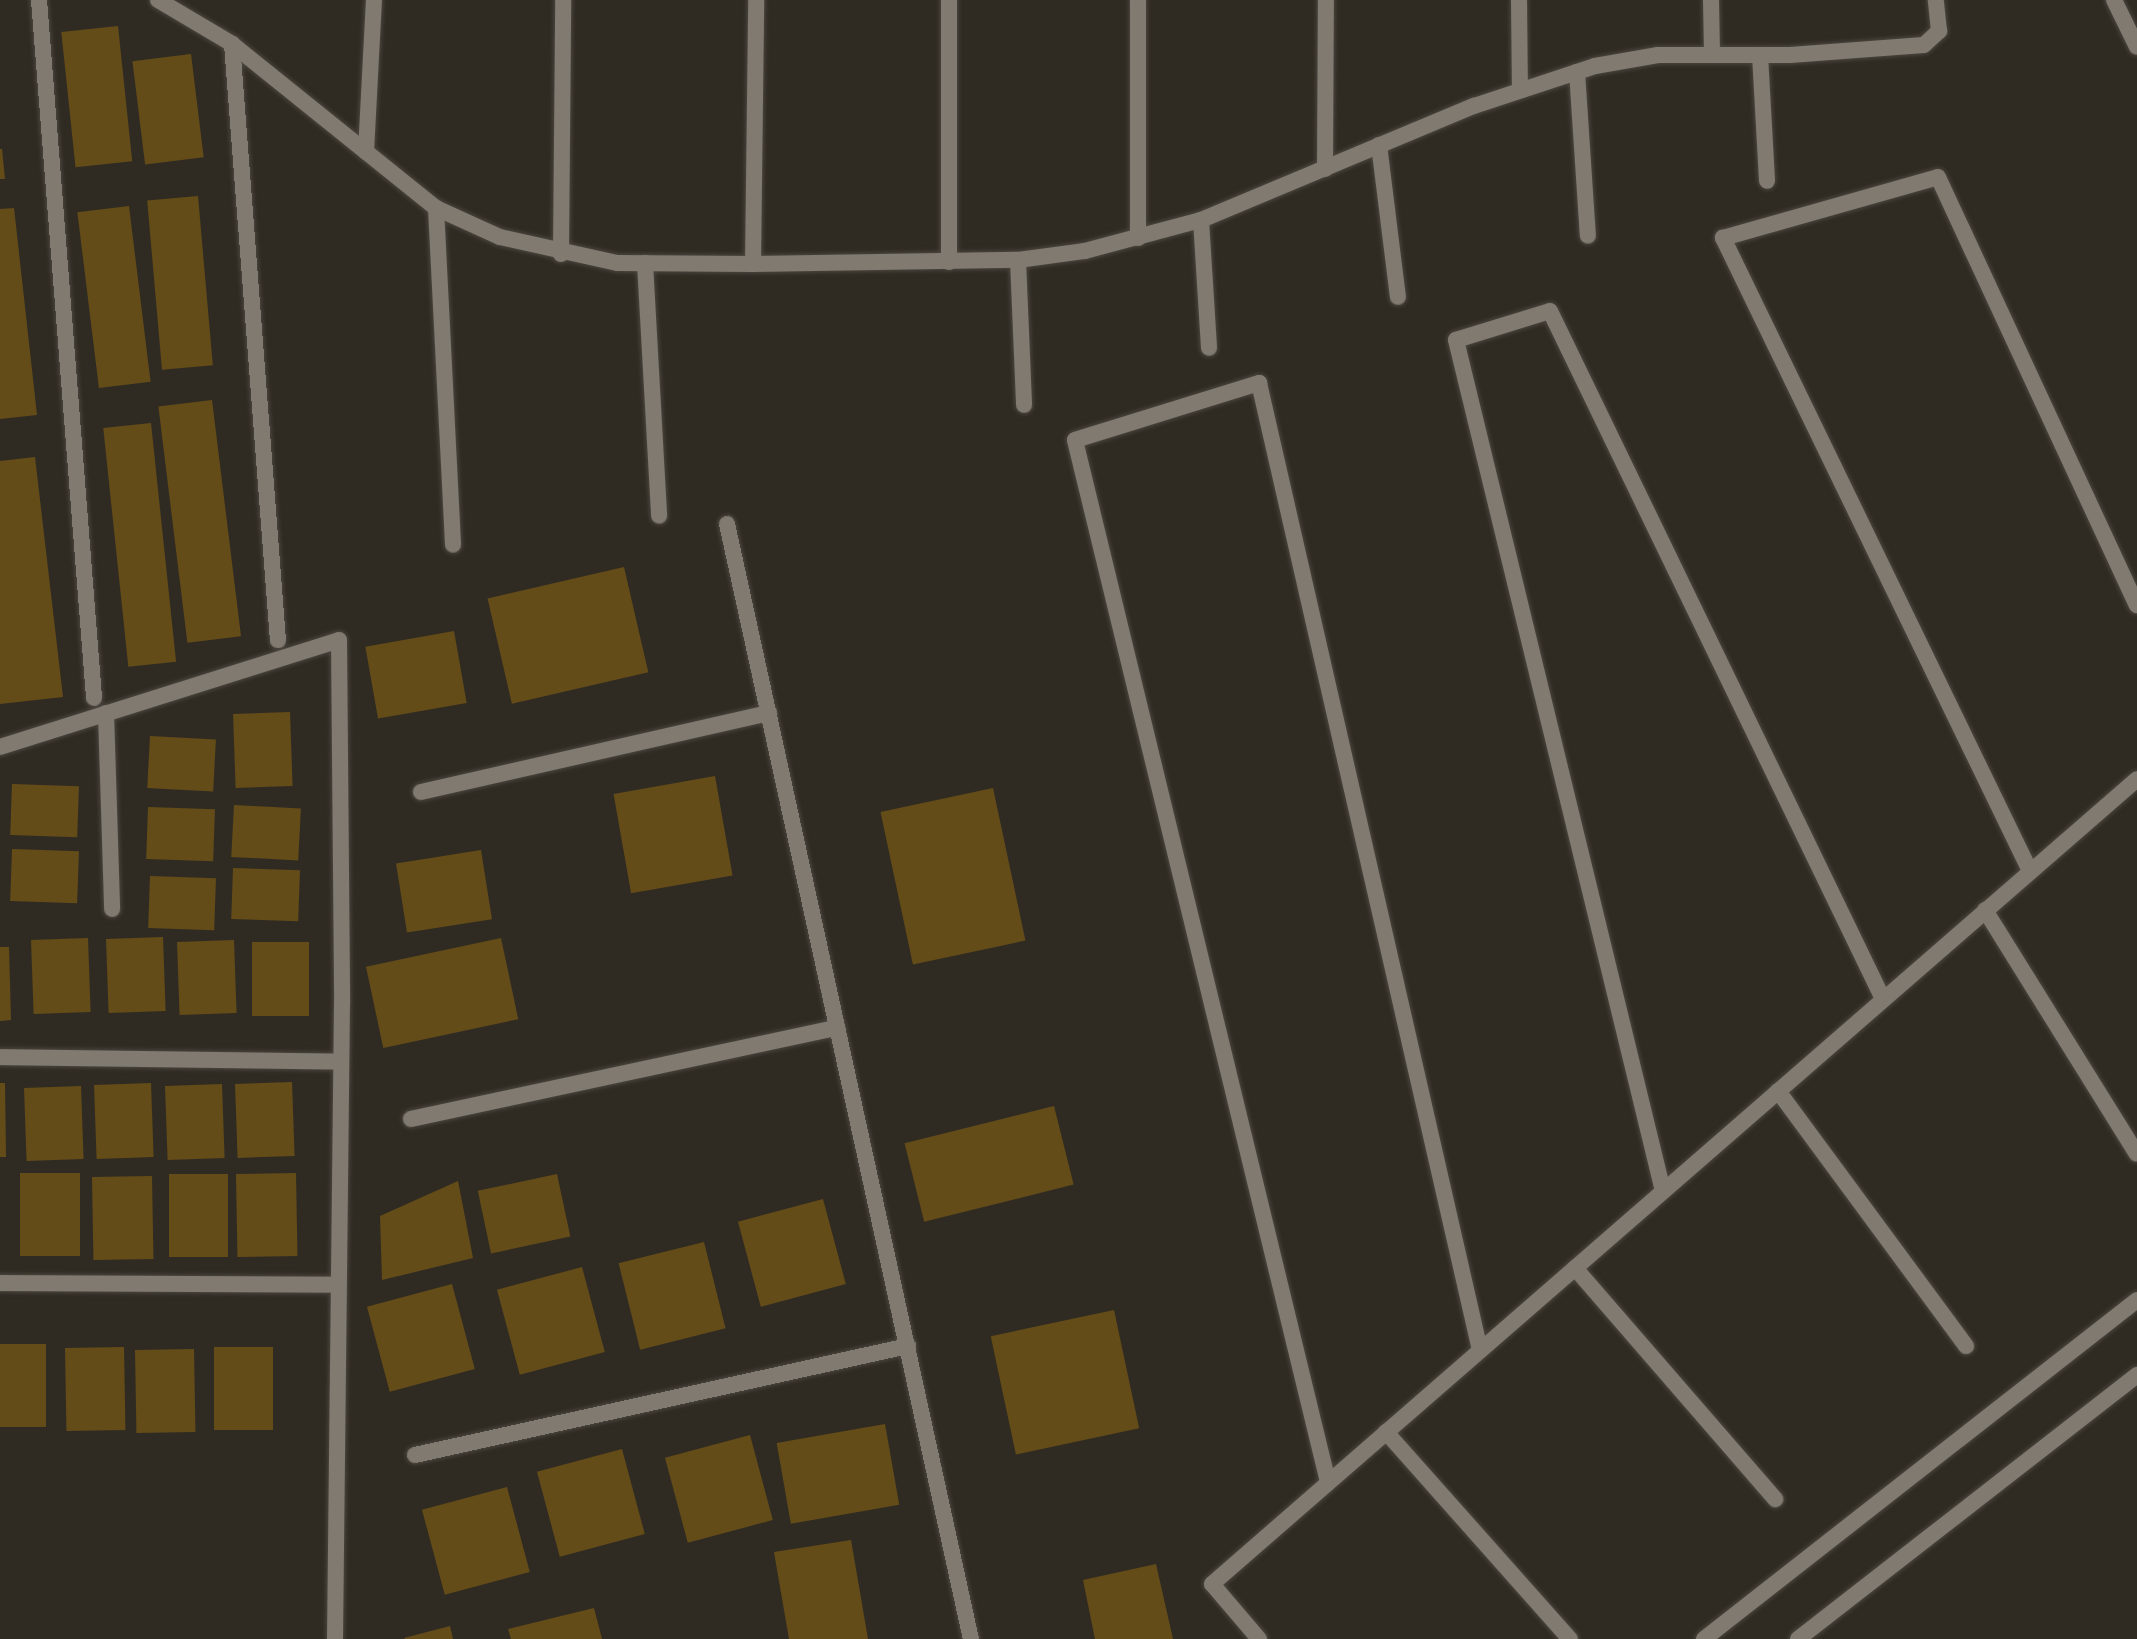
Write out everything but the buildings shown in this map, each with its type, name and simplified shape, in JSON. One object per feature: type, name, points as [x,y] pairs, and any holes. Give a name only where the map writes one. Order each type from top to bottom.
[{"type":"street","points":[[39,0],[94,698]]},
{"type":"street","points":[[158,0],[178,5],[232,44],[436,208],[500,237],[561,254],[645,263],[753,264],[1018,260],[1138,238],[1201,220],[1379,145],[1520,90],[1577,72],[1658,55],[1760,55],[1924,45],[1939,31],[1936,0]]},
{"type":"street","points":[[366,152],[374,0]]},
{"type":"street","points":[[561,254],[563,0]]},
{"type":"street","points":[[753,264],[756,0]]},
{"type":"street","points":[[949,0],[949,262]]},
{"type":"street","points":[[1138,0],[1138,238]]},
{"type":"street","points":[[1325,169],[1326,0]]},
{"type":"street","points":[[1519,0],[1520,90]]},
{"type":"street","points":[[1711,0],[1712,53]]},
{"type":"street","points":[[2114,0],[2137,47]]},
{"type":"street","points":[[232,44],[278,640]]},
{"type":"street","points":[[1760,55],[1767,181]]},
{"type":"street","points":[[1577,72],[1588,236]]},
{"type":"street","points":[[1379,145],[1398,297]]},
{"type":"street","points":[[2030,871],[1723,238],[1938,177],[2137,605]]},
{"type":"street","points":[[436,208],[453,545]]},
{"type":"street","points":[[1201,220],[1209,348]]},
{"type":"street","points":[[1018,260],[1024,405]]},
{"type":"street","points":[[645,263],[659,516]]},
{"type":"street","points":[[1663,1191],[1456,340],[1550,311],[1883,999]]},
{"type":"street","points":[[1328,1482],[1075,440],[1259,383],[1480,1350]]},
{"type":"street","points":[[727,524],[971,1639]]},
{"type":"street","points":[[0,747],[339,640],[341,1062],[336,1285],[335,1639]]},
{"type":"street","points":[[106,713],[112,909]]},
{"type":"street","points":[[421,792],[769,713]]},
{"type":"street","points":[[1259,1639],[1212,1584],[2137,779]]},
{"type":"street","points":[[1985,910],[2137,1154]]},
{"type":"street","points":[[411,1119],[837,1028]]},
{"type":"street","points":[[0,1057],[341,1062]]},
{"type":"street","points":[[1778,1091],[1966,1346]]},
{"type":"street","points":[[1575,1268],[1775,1499]]},
{"type":"street","points":[[0,1283],[336,1285]]},
{"type":"street","points":[[1704,1639],[2137,1300]]},
{"type":"street","points":[[415,1455],[908,1346]]},
{"type":"street","points":[[1798,1639],[2137,1375]]},
{"type":"street","points":[[1386,1432],[1570,1639]]}]
